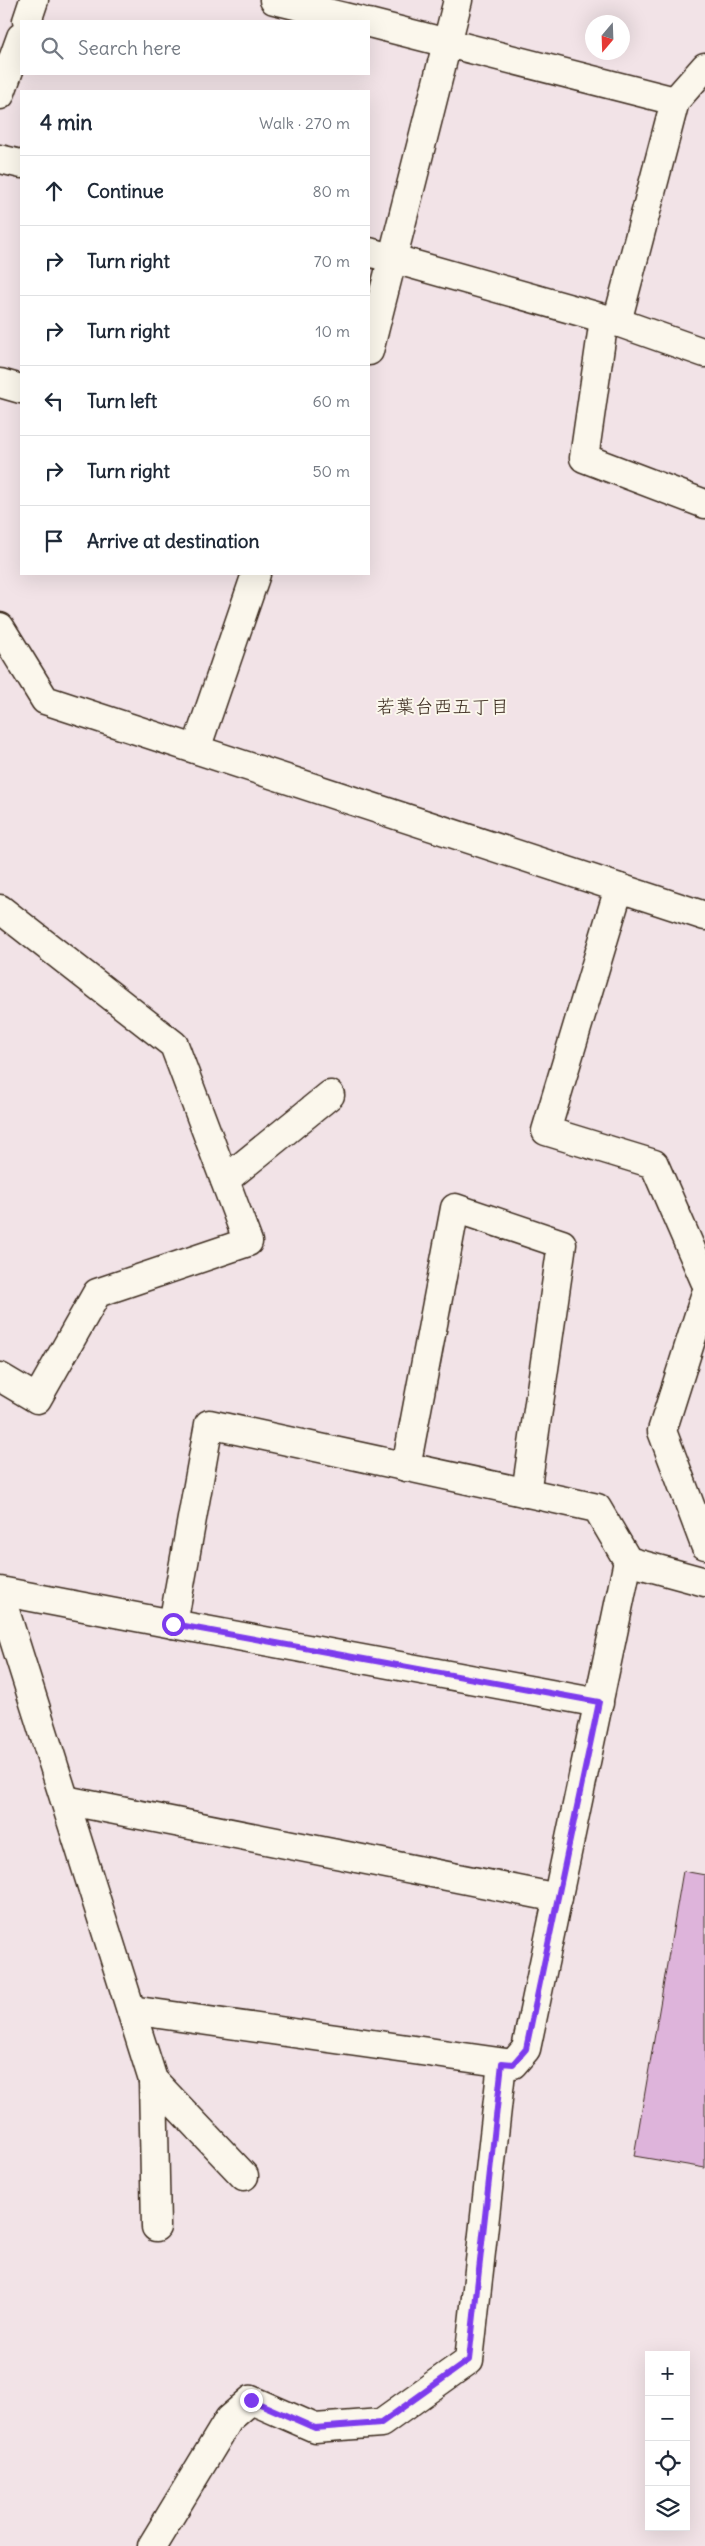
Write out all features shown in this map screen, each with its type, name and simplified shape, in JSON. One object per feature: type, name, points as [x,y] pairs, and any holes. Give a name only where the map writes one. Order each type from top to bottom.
[{"type":"street","points":[[27,20],[34,0]]},
{"type":"street","points":[[274,0],[357,20]]},
{"type":"street","points":[[370,342],[380,255],[449,43],[458,0]]},
{"type":"street","points":[[370,23],[674,101]]},
{"type":"street","points":[[0,95],[20,40]]},
{"type":"street","points":[[705,67],[674,101],[610,321],[584,458],[705,504]]},
{"type":"street","points":[[0,159],[20,164]]},
{"type":"street","points":[[380,255],[610,321],[705,353]]},
{"type":"street","points":[[0,383],[20,389]]},
{"type":"street","points":[[196,750],[256,575]]},
{"type":"street","points":[[0,628],[45,700],[705,916]]},
{"type":"street","points":[[619,888],[546,1131],[654,1164],[705,1281]]},
{"type":"street","points":[[0,909],[174,1046],[248,1242],[97,1293],[38,1399],[0,1377]]},
{"type":"street","points":[[225,1180],[330,1095]]},
{"type":"street","points":[[406,1466],[455,1208],[562,1244],[526,1493]]},
{"type":"street","points":[[705,1296],[662,1431],[705,1545]]},
{"type":"street","points":[[131,2010],[513,2064],[526,2049],[628,1561],[597,1508],[209,1424],[173,1624]]},
{"type":"street","points":[[628,1561],[705,1582]]},
{"type":"street","points":[[156,2227],[153,2080],[0,1593],[599,1702]]},
{"type":"street","points":[[64,1800],[558,1898]]},
{"type":"street","points":[[152,2546],[229,2419],[251,2400],[315,2428],[381,2423],[469,2360],[502,2063]]},
{"type":"street","points":[[153,2080],[244,2176]]},
{"type":"building","points":[[683,1871],[705,1875],[705,2168],[634,2156]]},
{"type":"district","name":"若葉台西五丁目","points":[[443,706]]},
{"type":"route","points":[[173,1624],[599,1702],[526,2049],[513,2064],[502,2063],[469,2360],[381,2423],[315,2428],[251,2400]]}]
